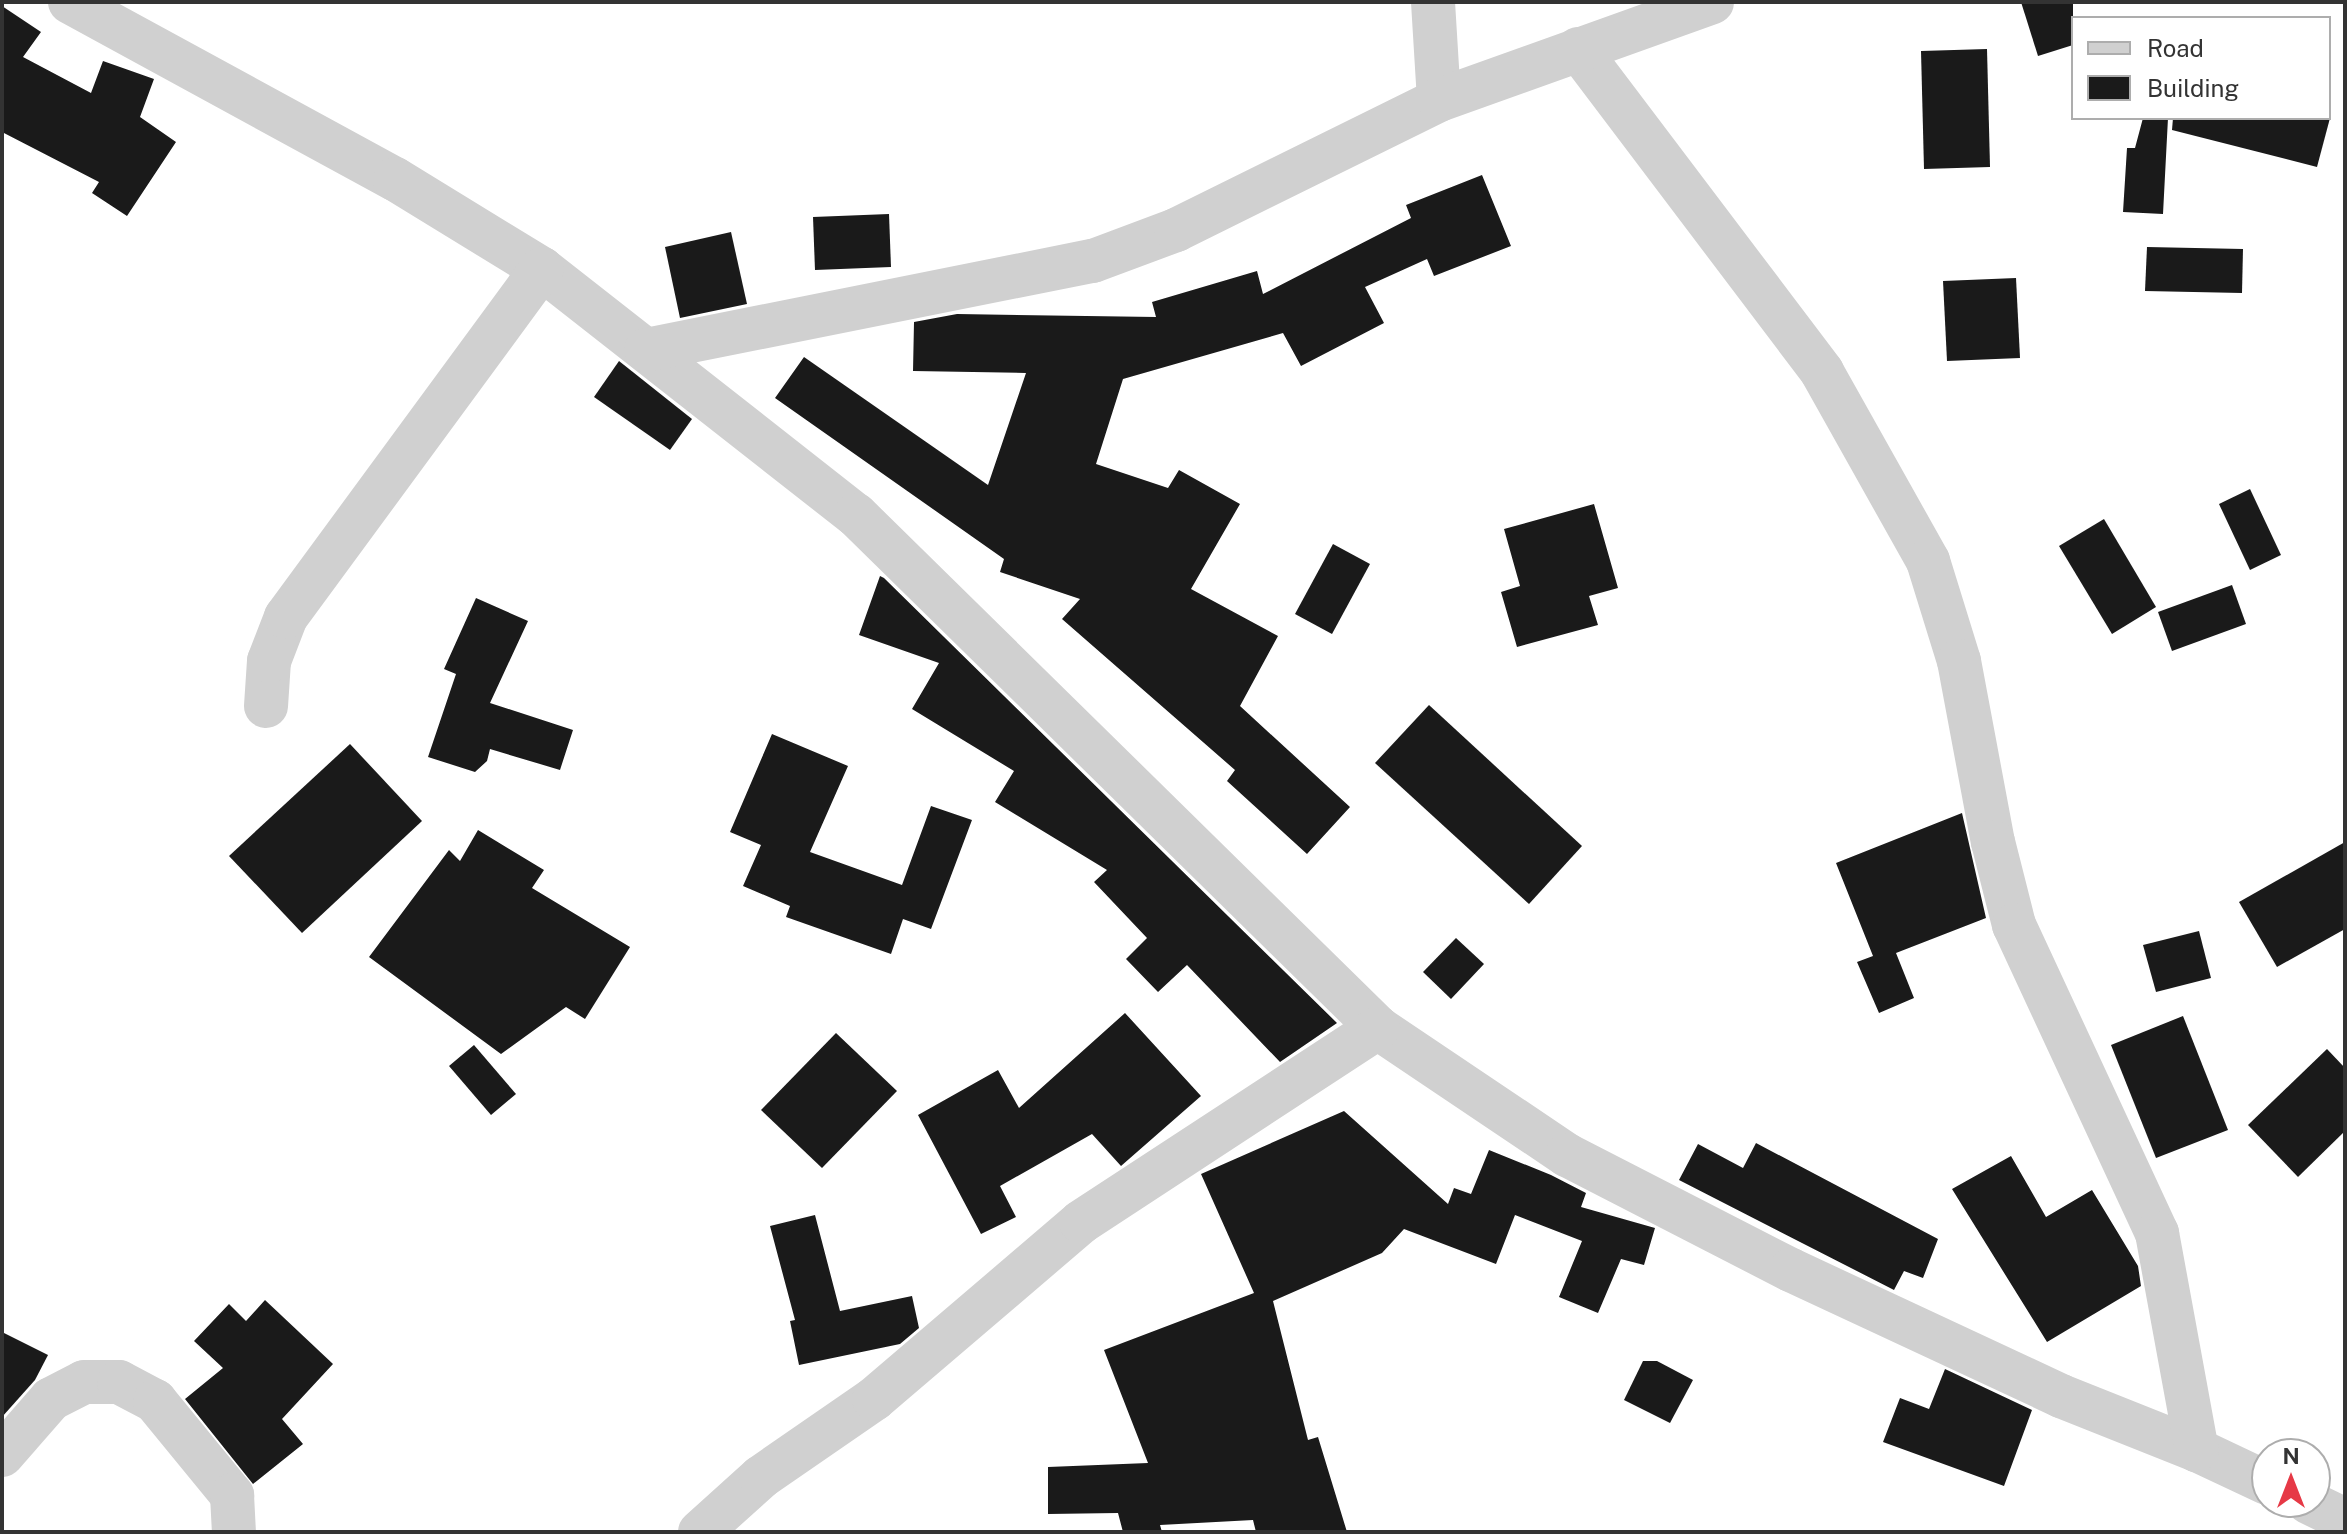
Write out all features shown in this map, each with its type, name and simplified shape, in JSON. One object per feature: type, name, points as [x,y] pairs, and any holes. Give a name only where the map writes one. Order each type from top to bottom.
[{"type":"street","points":[[70,2],[395,179],[542,269],[646,350],[856,515],[1378,1028],[1567,1155],[1791,1270],[2061,1396],[2197,1450],[2251,1475]]},
{"type":"street","points":[[1433,2],[1439,100]]},
{"type":"street","points":[[646,350],[1093,261],[1176,230],[1439,100],[1712,2]]},
{"type":"street","points":[[1578,49],[1822,372],[1928,561],[1959,661],[1993,842],[2014,925],[2157,1233],[2197,1450]]},
{"type":"street","points":[[266,706],[269,661],[286,617],[542,269]]},
{"type":"street","points":[[700,1532],[761,1477],[874,1399],[1081,1222],[1378,1028]]},
{"type":"street","points":[[2,1455],[51,1399],[84,1382],[119,1382],[155,1401],[232,1495],[236,1509],[234,1532]]},
{"type":"building","points":[[2021,2],[2073,2],[2071,46],[2038,56]]},
{"type":"building","points":[[2,6],[41,32],[23,57],[91,93],[103,61],[154,79],[140,117],[176,142],[127,216],[92,193],[99,182],[2,132]]},
{"type":"building","points":[[1987,49],[1990,167],[1924,169],[1921,51]]},
{"type":"building","points":[[2142,120],[2168,120],[2163,214],[2123,212],[2127,148],[2135,148]]},
{"type":"building","points":[[2173,120],[2329,120],[2317,167],[2172,130]]},
{"type":"building","points":[[1482,175],[1511,246],[1434,276],[1427,259],[1365,287],[1384,323],[1301,366],[1283,333],[1123,379],[1096,464],[1168,488],[1179,470],[1240,504],[1191,589],[1278,636],[1240,706],[1350,807],[1307,854],[1227,781],[1235,770],[1062,619],[1080,599],[1000,572],[1004,559],[775,398],[804,357],[988,485],[1026,373],[913,371],[914,322],[957,314],[1156,317],[1152,302],[1257,271],[1263,294],[1411,218],[1406,205]]},
{"type":"building","points":[[889,214],[891,267],[815,270],[813,217]]},
{"type":"building","points":[[731,232],[747,304],[680,318],[665,247]]},
{"type":"building","points":[[2147,247],[2243,249],[2242,293],[2145,291]]},
{"type":"building","points":[[2016,278],[2020,358],[1947,361],[1943,281]]},
{"type":"building","points":[[619,361],[692,419],[670,450],[594,397]]},
{"type":"building","points":[[2250,489],[2281,555],[2250,570],[2219,504]]},
{"type":"building","points":[[1594,504],[1618,588],[1589,596],[1598,625],[1517,647],[1501,592],[1520,586],[1504,529]]},
{"type":"building","points":[[2104,519],[2156,607],[2112,634],[2059,546]]},
{"type":"building","points":[[1333,544],[1370,564],[1332,634],[1295,614]]},
{"type":"building","points":[[880,576],[1337,1023],[1280,1062],[1187,965],[1158,992],[1126,959],[1147,938],[1094,882],[1107,870],[995,802],[1014,771],[912,709],[939,663],[859,635]]},
{"type":"building","points":[[2232,585],[2246,624],[2172,651],[2158,612]]},
{"type":"building","points":[[476,598],[528,621],[490,703],[573,730],[560,770],[490,749],[487,761],[475,772],[428,757],[456,674],[444,669]]},
{"type":"building","points":[[1429,705],[1582,846],[1529,904],[1375,763]]},
{"type":"building","points":[[772,734],[848,766],[810,852],[902,885],[931,806],[972,820],[931,929],[903,919],[891,954],[786,917],[790,906],[743,886],[761,845],[730,832]]},
{"type":"building","points":[[350,744],[422,821],[302,933],[229,856]]},
{"type":"building","points":[[1962,813],[1986,918],[1896,953],[1914,998],[1879,1013],[1857,962],[1873,956],[1836,863]]},
{"type":"building","points":[[478,830],[544,870],[532,888],[630,947],[585,1019],[566,1007],[501,1054],[369,957],[449,850],[460,861]]},
{"type":"building","points":[[2345,842],[2345,929],[2277,967],[2239,902]]},
{"type":"building","points":[[2199,931],[2211,978],[2156,992],[2143,945]]},
{"type":"building","points":[[1456,938],[1484,964],[1451,999],[1423,972]]},
{"type":"building","points":[[1125,1013],[1201,1096],[1121,1166],[1092,1134],[1000,1186],[1016,1217],[981,1234],[918,1115],[998,1070],[1019,1108]]},
{"type":"building","points":[[2183,1016],[2228,1130],[2156,1158],[2111,1045]]},
{"type":"building","points":[[836,1033],[897,1091],[822,1168],[761,1110]]},
{"type":"building","points":[[474,1045],[516,1094],[491,1115],[449,1066]]},
{"type":"building","points":[[2327,1049],[2345,1068],[2345,1131],[2298,1177],[2248,1125]]},
{"type":"building","points":[[1344,1111],[1448,1204],[1454,1188],[1471,1194],[1489,1150],[1586,1193],[1581,1207],[1655,1228],[1644,1265],[1621,1259],[1598,1313],[1559,1297],[1582,1241],[1515,1215],[1496,1264],[1404,1229],[1382,1253],[1273,1301],[1308,1440],[1318,1437],[1347,1532],[1256,1532],[1253,1520],[1160,1525],[1162,1532],[1123,1532],[1118,1513],[1048,1514],[1048,1467],[1148,1463],[1104,1350],[1254,1293],[1201,1174]]},
{"type":"building","points":[[1756,1143],[1938,1239],[1923,1278],[1904,1271],[1894,1290],[1679,1180],[1698,1144],[1743,1168]]},
{"type":"building","points":[[2011,1156],[2046,1217],[2092,1190],[2138,1266],[2141,1286],[2047,1342],[1952,1189]]},
{"type":"building","points":[[815,1215],[840,1311],[912,1296],[919,1328],[900,1344],[799,1365],[790,1321],[795,1320],[770,1226]]},
{"type":"building","points":[[265,1300],[333,1364],[282,1419],[303,1444],[253,1484],[185,1399],[223,1368],[194,1341],[229,1304],[246,1321]]},
{"type":"building","points":[[2,1332],[48,1355],[35,1380],[2,1417]]},
{"type":"building","points":[[1643,1361],[1657,1361],[1693,1380],[1670,1423],[1624,1400]]},
{"type":"building","points":[[1945,1369],[2032,1410],[2004,1486],[1883,1442],[1900,1398],[1929,1409]]}]
